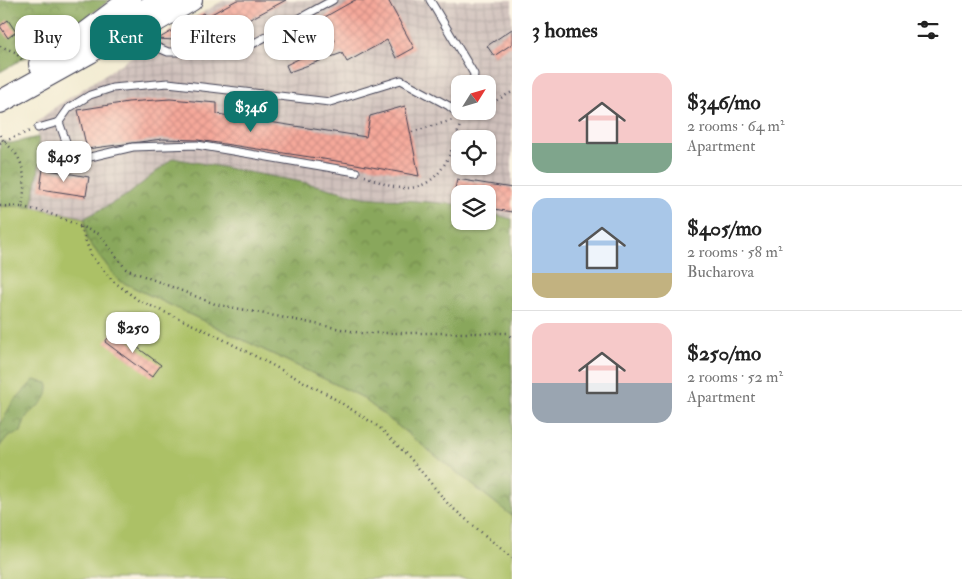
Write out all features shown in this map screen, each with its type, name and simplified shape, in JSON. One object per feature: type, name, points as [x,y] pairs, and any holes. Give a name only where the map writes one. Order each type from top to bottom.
[{"type":"main road","points":[[3,92],[31,70],[65,49],[130,0]]},
{"type":"main road","points":[[139,15],[159,0]]},
{"type":"main road","points":[[161,17],[191,0]]},
{"type":"main road","points":[[3,92],[90,52]]},
{"type":"lane","points":[[161,49],[168,52],[238,52],[333,0]]},
{"type":"lane","points":[[430,0],[474,75]]},
{"type":"lane","points":[[38,128],[59,122],[70,108],[90,95],[112,88],[168,83],[330,102],[402,80],[451,107]]},
{"type":"lane","points":[[59,122],[73,161],[133,146],[197,145],[356,172]]},
{"type":"path","points":[[0,46],[16,52],[31,70]]},
{"type":"path","points":[[496,101],[512,92]]},
{"type":"path","points":[[412,132],[451,118]]},
{"type":"path","points":[[356,172],[394,187],[420,188],[439,174],[462,120]]},
{"type":"path","points":[[2,142],[38,128]]},
{"type":"path","points":[[0,135],[2,142],[14,151],[22,165],[25,187],[22,207]]},
{"type":"path","points":[[0,206],[22,207],[46,212],[98,234],[126,269],[215,304],[361,334],[507,333],[512,338]]},
{"type":"path","points":[[80,227],[92,257],[113,281],[138,300],[266,361],[327,394],[379,427],[410,458],[449,505],[512,558]]},
{"type":"shaded area","points":[[224,0],[512,0],[512,219],[496,215],[496,185],[451,185],[451,204],[363,197],[307,183],[173,158],[129,194],[85,218],[32,207],[40,162],[37,122],[54,108],[127,60],[161,60],[161,37],[171,31],[171,60],[254,60],[254,15],[198,15]]},
{"type":"green space","points":[[0,0],[110,0],[80,22],[80,15],[15,15],[15,60],[21,60],[0,72]]},
{"type":"green space","points":[[38,137],[40,162],[32,207],[0,206],[0,140],[11,143]]},
{"type":"green space","points":[[173,158],[307,183],[363,197],[451,204],[451,230],[496,230],[496,215],[512,219],[512,516],[360,396],[118,280],[87,239],[85,218],[129,194]]},
{"type":"green space","points":[[0,206],[32,207],[85,218],[87,239],[118,280],[360,396],[512,516],[512,579],[0,579]]},
{"type":"green space","points":[[34,380],[48,383],[45,399],[27,416],[21,432],[8,436],[0,446],[0,425],[12,403]]},
{"type":"building","points":[[237,0],[286,0],[254,17],[254,15],[210,15]]},
{"type":"building","points":[[355,0],[388,0],[414,48],[396,58],[387,40],[347,62],[342,53],[334,56],[334,15],[328,15]]},
{"type":"building","points":[[8,20],[15,33],[8,38],[0,26]]},
{"type":"building","points":[[512,29],[512,44],[494,56],[487,46]]},
{"type":"building","points":[[171,31],[171,40],[161,39],[161,37]]},
{"type":"building","points":[[296,60],[322,60],[289,72],[286,65]]},
{"type":"building","points":[[170,99],[217,103],[217,114],[366,137],[370,116],[405,106],[419,176],[356,164],[198,140],[162,139],[87,149],[78,110],[128,102]]},
{"type":"building","points":[[43,169],[89,177],[86,196],[40,189]]},
{"type":"building","points":[[457,179],[494,185],[456,185]]},
{"type":"building","points":[[496,185],[512,188],[512,212],[496,209]]},
{"type":"building","points":[[114,330],[161,365],[152,377],[105,342]]}]
